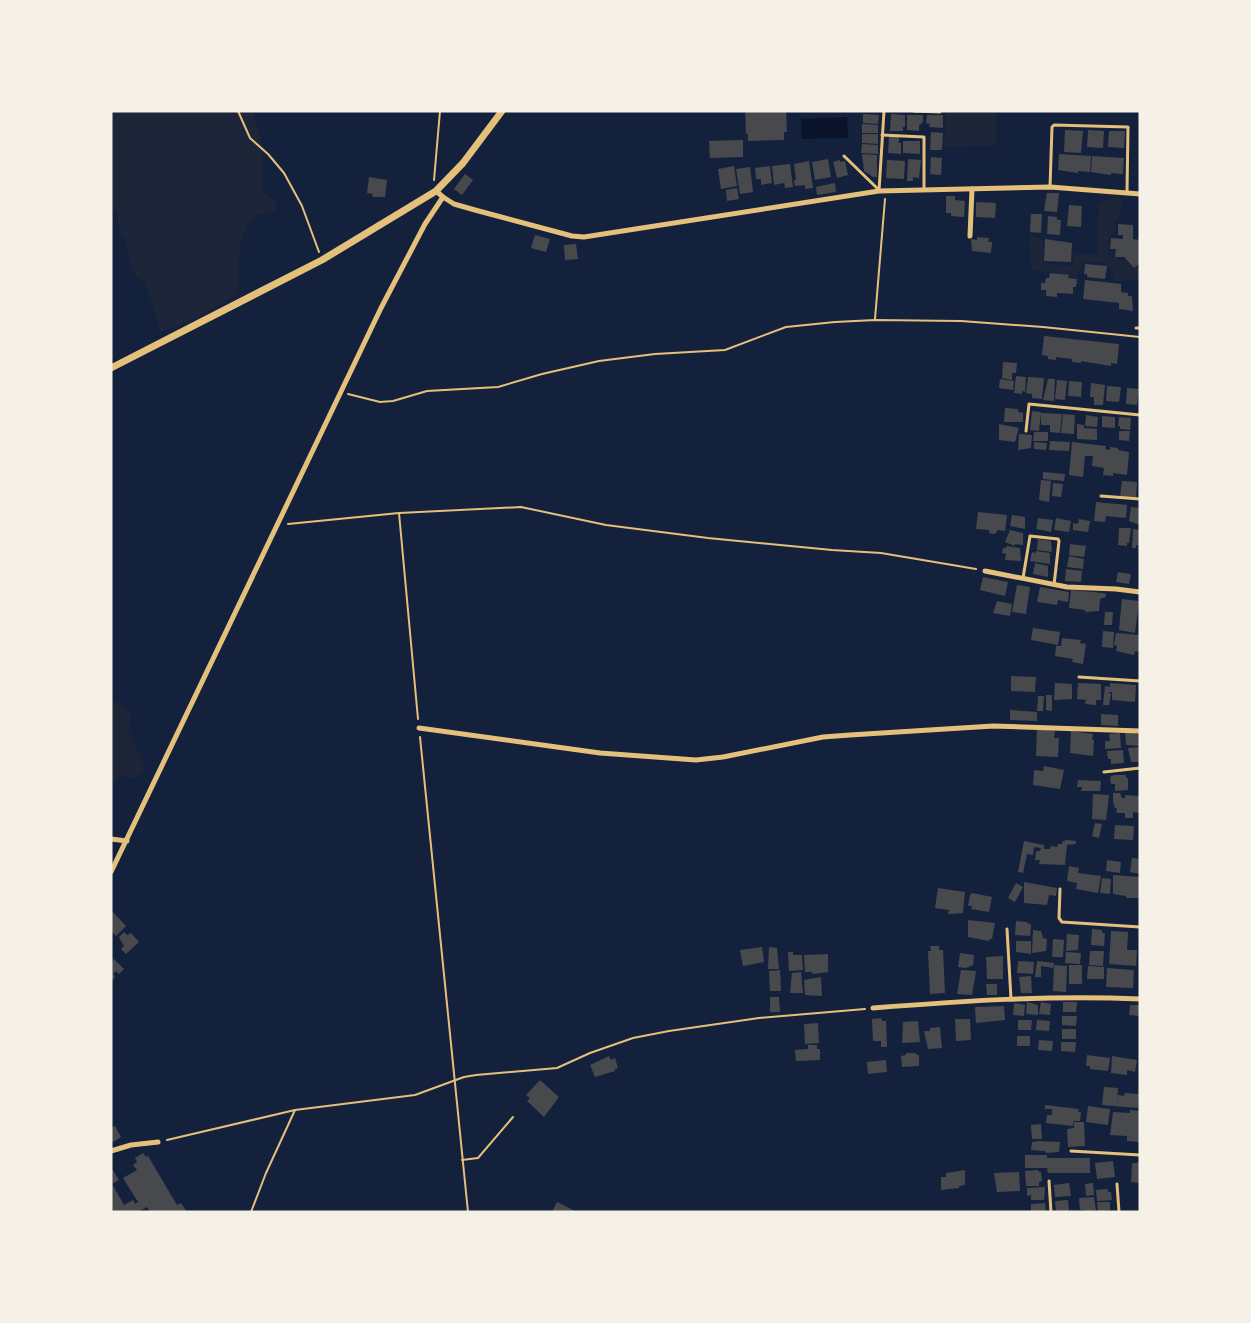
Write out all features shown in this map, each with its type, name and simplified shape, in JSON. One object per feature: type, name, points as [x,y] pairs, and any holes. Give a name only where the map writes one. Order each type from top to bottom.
[{"type":"street","points":[[111,368],[322,260],[436,191],[463,163],[502,111]]},
{"type":"street","points":[[436,191],[454,204],[572,236],[584,237],[883,191],[1050,187],[1140,194]]},
{"type":"street","points":[[970,236],[972,189]]},
{"type":"street","points":[[111,872],[406,260],[443,197]]},
{"type":"street","points":[[985,571],[1054,585],[1140,592]]},
{"type":"street","points":[[419,728],[600,753],[696,760],[850,735],[993,726],[1140,731]]},
{"type":"street","points":[[111,839],[127,841]]},
{"type":"street","points":[[873,1008],[1088,997],[1140,999]]},
{"type":"street","points":[[111,1150],[158,1142]]},
{"type":"lane","points":[[883,191],[884,111]]},
{"type":"lane","points":[[914,111],[940,112]]},
{"type":"lane","points":[[1050,187],[1052,127],[1054,125],[1128,127],[1127,193]]},
{"type":"lane","points":[[882,135],[924,137],[924,189]]},
{"type":"lane","points":[[844,156],[883,191]]},
{"type":"lane","points":[[1026,431],[1029,404],[1140,415]]},
{"type":"lane","points":[[1101,496],[1140,499]]},
{"type":"lane","points":[[1023,579],[1030,536],[1058,539],[1054,585]]},
{"type":"lane","points":[[1078,677],[1140,681]]},
{"type":"lane","points":[[1104,772],[1140,768]]},
{"type":"lane","points":[[1060,889],[1059,918],[1062,922],[1140,927]]},
{"type":"lane","points":[[1007,928],[1011,1000]]},
{"type":"lane","points":[[1071,1151],[1140,1155]]},
{"type":"lane","points":[[1049,1181],[1051,1212]]},
{"type":"lane","points":[[1116,1184],[1119,1212]]},
{"type":"path","points":[[238,111],[250,138],[284,173],[302,206],[322,260]]},
{"type":"path","points":[[436,191],[434,168],[440,111]]},
{"type":"path","points":[[875,320],[883,191]]},
{"type":"path","points":[[342,391],[359,398],[380,402],[393,401],[427,391],[498,387],[599,361],[655,354],[725,350],[786,327],[875,320],[1004,324],[1140,337]]},
{"type":"path","points":[[278,525],[399,513],[521,507],[606,525],[708,538],[881,553],[985,571]]},
{"type":"path","points":[[399,513],[468,1212]]},
{"type":"path","points":[[158,1142],[295,1110],[415,1095],[464,1077],[557,1068],[622,1041],[669,1031],[759,1018],[873,1008]]},
{"type":"path","points":[[250,1212],[295,1110]]},
{"type":"path","points":[[462,1160],[478,1158],[513,1117]]},
{"type":"shaded area","points":[[111,111],[253,111],[262,142],[262,193],[276,200],[275,211],[255,217],[247,225],[241,243],[237,293],[200,316],[160,332],[155,310],[144,282],[136,277],[127,253],[127,242],[119,231],[117,213],[111,209]]},
{"type":"shaded area","points":[[946,111],[996,111],[996,145],[944,147]]},
{"type":"shaded area","points":[[847,117],[848,138],[802,139],[801,119]]},
{"type":"shaded area","points":[[1119,197],[1122,203],[1119,216],[1114,223],[1116,230],[1109,237],[1108,255],[1129,263],[1134,268],[1140,262],[1140,280],[1135,282],[1129,278],[1114,281],[1112,270],[1104,262],[1084,262],[1076,278],[1033,269],[1030,264],[1032,255],[1029,249],[1032,235],[1043,240],[1043,263],[1072,266],[1074,253],[1098,255],[1099,206],[1104,200],[1111,200]]},
{"type":"shaded area","points":[[111,701],[122,704],[132,717],[128,730],[144,764],[142,772],[136,778],[119,776],[111,786]]},
{"type":"building","points":[[745,111],[786,111],[787,132],[784,132],[784,140],[748,141]]},
{"type":"building","points":[[863,114],[879,115],[878,124],[863,123]]},
{"type":"building","points":[[891,114],[905,115],[903,131],[890,131]]},
{"type":"building","points":[[907,115],[923,115],[919,131],[907,130]]},
{"type":"building","points":[[927,115],[943,115],[943,128],[929,127],[930,124],[926,123]]},
{"type":"building","points":[[862,124],[878,125],[878,133],[862,133]]},
{"type":"building","points":[[1065,130],[1083,131],[1081,153],[1064,152]]},
{"type":"building","points":[[1088,130],[1104,131],[1103,148],[1087,147]]},
{"type":"building","points":[[1109,131],[1125,131],[1124,148],[1108,147]]},
{"type":"building","points":[[931,132],[943,133],[942,150],[930,150]]},
{"type":"building","points":[[862,134],[878,134],[878,144],[862,143]]},
{"type":"building","points":[[889,137],[899,137],[901,154],[888,153]]},
{"type":"building","points":[[743,140],[743,157],[710,158],[709,141]]},
{"type":"building","points":[[903,141],[920,141],[920,154],[903,153]]},
{"type":"building","points":[[862,144],[878,145],[878,154],[861,153]]},
{"type":"building","points":[[862,154],[877,155],[877,177],[864,171]]},
{"type":"building","points":[[1059,154],[1091,156],[1090,172],[1058,170]]},
{"type":"building","points":[[1092,156],[1124,158],[1123,174],[1091,172]]},
{"type":"building","points":[[931,157],[942,158],[941,175],[930,174]]},
{"type":"building","points":[[828,159],[831,177],[815,180],[812,162]]},
{"type":"building","points":[[908,159],[921,160],[919,178],[913,177],[913,181],[907,181]]},
{"type":"building","points":[[840,160],[840,162],[845,161],[848,175],[837,178],[833,162]]},
{"type":"building","points":[[887,160],[905,161],[904,179],[886,178]]},
{"type":"building","points":[[809,161],[813,188],[805,189],[805,185],[795,186],[794,164]]},
{"type":"building","points":[[790,164],[793,187],[785,188],[784,183],[774,185],[772,166]]},
{"type":"building","points":[[734,166],[737,186],[721,189],[718,169]]},
{"type":"building","points":[[770,166],[772,183],[761,185],[761,179],[756,179],[755,168]]},
{"type":"building","points":[[750,167],[753,192],[740,194],[736,169]]},
{"type":"building","points":[[465,174],[473,180],[462,195],[454,189]]},
{"type":"building","points":[[369,177],[387,180],[385,197],[372,197],[373,194],[367,193]]},
{"type":"building","points":[[835,183],[836,192],[817,195],[816,187]]},
{"type":"building","points":[[737,188],[739,199],[727,201],[726,190]]},
{"type":"building","points":[[1047,193],[1059,193],[1057,212],[1044,211]]},
{"type":"building","points":[[946,196],[955,196],[955,200],[965,201],[964,217],[951,216],[951,213],[946,213]]},
{"type":"building","points":[[976,202],[996,203],[995,218],[976,217]]},
{"type":"building","points":[[1069,205],[1082,206],[1081,227],[1067,226]]},
{"type":"building","points":[[1031,214],[1042,214],[1041,233],[1030,232]]},
{"type":"building","points":[[1048,216],[1061,220],[1060,235],[1047,234]]},
{"type":"building","points":[[1118,224],[1133,225],[1133,239],[1140,240],[1140,263],[1134,268],[1124,257],[1115,257],[1116,249],[1110,249],[1111,238],[1123,239],[1123,235],[1118,235]]},
{"type":"building","points":[[535,235],[550,239],[546,252],[531,248]]},
{"type":"building","points":[[977,237],[989,238],[988,242],[992,242],[991,253],[972,251],[971,239],[977,240]]},
{"type":"building","points":[[1045,239],[1072,243],[1071,262],[1044,261]]},
{"type":"building","points":[[576,244],[578,259],[565,260],[564,245]]},
{"type":"building","points":[[1085,264],[1107,266],[1105,279],[1087,277],[1087,274],[1084,274]]},
{"type":"building","points":[[1050,273],[1069,275],[1068,278],[1077,279],[1076,287],[1073,287],[1073,294],[1057,293],[1057,297],[1046,296],[1046,290],[1041,290],[1041,283],[1045,283]]},
{"type":"building","points":[[1085,280],[1121,284],[1121,292],[1132,296],[1133,311],[1119,309],[1119,303],[1083,299]]},
{"type":"building","points":[[1044,336],[1119,344],[1117,364],[1111,363],[1111,366],[1081,361],[1081,363],[1072,362],[1072,359],[1056,357],[1056,360],[1048,359],[1048,356],[1042,355]]},
{"type":"building","points":[[1003,362],[1017,363],[1016,373],[1012,373],[1012,380],[1002,378]]},
{"type":"building","points":[[1016,376],[1026,377],[1025,392],[1022,391],[1022,394],[1014,393]]},
{"type":"building","points":[[1028,377],[1044,378],[1042,399],[1032,398],[1032,394],[1026,393]]},
{"type":"building","points":[[1000,379],[1014,381],[1013,390],[999,388]]},
{"type":"building","points":[[1048,379],[1055,379],[1054,401],[1043,400]]},
{"type":"building","points":[[1057,380],[1067,381],[1065,400],[1055,399]]},
{"type":"building","points":[[1069,381],[1082,382],[1081,397],[1068,396]]},
{"type":"building","points":[[1091,383],[1105,385],[1103,405],[1094,405],[1094,397],[1090,397]]},
{"type":"building","points":[[1107,386],[1121,387],[1119,402],[1106,401]]},
{"type":"building","points":[[1127,388],[1139,389],[1137,405],[1126,404]]},
{"type":"building","points":[[1005,408],[1018,409],[1018,412],[1023,413],[1023,422],[1004,422]]},
{"type":"building","points":[[1032,411],[1041,412],[1039,431],[1030,430]]},
{"type":"building","points":[[1041,413],[1062,414],[1060,433],[1050,432],[1050,425],[1041,425]]},
{"type":"building","points":[[1063,414],[1075,415],[1074,434],[1061,433]]},
{"type":"building","points":[[1086,415],[1098,417],[1097,427],[1085,426]]},
{"type":"building","points":[[1102,416],[1115,417],[1115,428],[1102,427]]},
{"type":"building","points":[[1119,417],[1131,418],[1130,430],[1120,429]]},
{"type":"building","points":[[999,424],[1019,428],[1015,442],[999,440]]},
{"type":"building","points":[[1077,424],[1084,425],[1084,428],[1097,429],[1097,440],[1077,439]]},
{"type":"building","points":[[1119,431],[1130,431],[1129,441],[1119,440]]},
{"type":"building","points":[[1034,432],[1048,432],[1048,441],[1033,441]]},
{"type":"building","points":[[1019,434],[1032,435],[1031,448],[1018,450]]},
{"type":"building","points":[[1050,441],[1070,442],[1069,451],[1049,450]]},
{"type":"building","points":[[1034,442],[1047,443],[1046,450],[1034,449]]},
{"type":"building","points":[[1072,442],[1106,446],[1105,449],[1110,450],[1110,447],[1118,448],[1118,450],[1129,452],[1127,475],[1113,473],[1113,476],[1103,475],[1104,468],[1092,466],[1093,456],[1085,456],[1083,477],[1069,475]]},
{"type":"building","points":[[1043,472],[1065,474],[1064,481],[1043,479]]},
{"type":"building","points":[[1041,480],[1051,481],[1049,502],[1039,500]]},
{"type":"building","points":[[1122,481],[1137,482],[1136,498],[1120,497]]},
{"type":"building","points":[[1053,483],[1063,484],[1061,497],[1052,496]]},
{"type":"building","points":[[1096,502],[1127,505],[1126,518],[1106,516],[1105,522],[1094,521]]},
{"type":"building","points":[[1131,507],[1140,508],[1140,525],[1129,521]]},
{"type":"building","points":[[978,512],[1007,515],[1005,531],[998,530],[995,534],[989,533],[989,530],[976,529]]},
{"type":"building","points":[[1012,515],[1025,517],[1025,529],[1010,526]]},
{"type":"building","points":[[1038,518],[1053,520],[1051,532],[1036,529]]},
{"type":"building","points":[[1056,518],[1071,521],[1069,532],[1054,530]]},
{"type":"building","points":[[1079,519],[1090,521],[1088,532],[1073,530],[1073,523],[1078,524]]},
{"type":"building","points":[[1119,528],[1131,528],[1127,546],[1118,545]]},
{"type":"building","points":[[1133,529],[1140,530],[1140,546],[1136,545],[1136,548],[1132,548]]},
{"type":"building","points":[[1010,530],[1023,533],[1023,545],[1015,544],[1015,546],[1005,542]]},
{"type":"building","points":[[1038,539],[1051,541],[1052,552],[1037,550]]},
{"type":"building","points":[[1070,544],[1086,546],[1084,557],[1069,555]]},
{"type":"building","points":[[1006,546],[1020,548],[1021,561],[1005,560],[1006,554],[1002,553]]},
{"type":"building","points":[[1036,551],[1050,553],[1050,564],[1030,561],[1032,552],[1036,553]]},
{"type":"building","points":[[1069,556],[1084,559],[1083,569],[1067,567]]},
{"type":"building","points":[[1035,563],[1048,566],[1048,577],[1033,574]]},
{"type":"building","points":[[1066,569],[1082,571],[1081,582],[1065,581]]},
{"type":"building","points":[[1118,572],[1131,574],[1129,584],[1116,582]]},
{"type":"building","points":[[983,577],[1008,582],[1005,596],[980,590]]},
{"type":"building","points":[[1017,585],[1030,587],[1026,614],[1012,612]]},
{"type":"building","points":[[1040,587],[1069,592],[1068,602],[1058,600],[1057,605],[1037,602]]},
{"type":"building","points":[[1071,590],[1103,593],[1106,597],[1100,599],[1099,611],[1085,612],[1085,610],[1069,608]]},
{"type":"building","points":[[1122,599],[1139,601],[1135,633],[1119,630]]},
{"type":"building","points":[[997,601],[1012,604],[1010,616],[993,613]]},
{"type":"building","points":[[1105,612],[1113,612],[1112,625],[1104,625]]},
{"type":"building","points":[[1033,628],[1060,632],[1058,645],[1031,640]]},
{"type":"building","points":[[1103,631],[1114,632],[1113,648],[1102,647]]},
{"type":"building","points":[[1116,633],[1140,635],[1140,652],[1135,651],[1134,655],[1116,651],[1117,646],[1114,645]]},
{"type":"building","points":[[1062,638],[1081,640],[1080,643],[1086,644],[1083,664],[1072,662],[1073,659],[1055,656],[1056,646],[1061,646]]},
{"type":"building","points":[[1011,676],[1036,677],[1035,692],[1011,691]]},
{"type":"building","points":[[1055,683],[1072,684],[1072,699],[1054,700]]},
{"type":"building","points":[[1078,683],[1101,684],[1101,700],[1096,700],[1096,705],[1085,704],[1086,700],[1077,699]]},
{"type":"building","points":[[1110,683],[1136,685],[1135,702],[1112,700],[1112,692],[1108,692],[1111,694],[1109,705],[1103,705],[1105,686],[1110,687]]},
{"type":"building","points":[[1046,695],[1052,695],[1052,711],[1046,710]]},
{"type":"building","points":[[1038,696],[1044,696],[1043,711],[1037,711]]},
{"type":"building","points":[[1010,710],[1037,712],[1037,721],[1010,720]]},
{"type":"building","points":[[1101,714],[1118,715],[1118,726],[1101,725]]},
{"type":"building","points":[[1037,729],[1055,731],[1054,738],[1059,738],[1058,757],[1036,756]]},
{"type":"building","points":[[1071,731],[1093,734],[1093,756],[1070,753]]},
{"type":"building","points":[[1125,732],[1140,733],[1140,746],[1126,745]]},
{"type":"building","points":[[1120,733],[1121,748],[1105,749],[1105,741],[1110,741],[1109,734]]},
{"type":"building","points":[[1140,747],[1140,762],[1131,762],[1128,748]]},
{"type":"building","points":[[1123,750],[1124,763],[1111,764],[1107,751]]},
{"type":"building","points":[[1044,766],[1064,770],[1060,789],[1033,785],[1034,770],[1043,771]]},
{"type":"building","points":[[1126,775],[1128,790],[1115,791],[1115,784],[1111,784],[1110,777]]},
{"type":"building","points":[[1078,780],[1101,781],[1100,791],[1081,791],[1082,787],[1077,787]]},
{"type":"building","points":[[1113,793],[1120,793],[1122,798],[1125,798],[1125,795],[1140,796],[1139,813],[1133,812],[1133,818],[1125,818],[1125,813],[1116,813]]},
{"type":"building","points":[[1093,794],[1109,795],[1106,820],[1092,819]]},
{"type":"building","points":[[1095,823],[1102,824],[1099,838],[1092,836]]},
{"type":"building","points":[[1115,825],[1134,826],[1133,840],[1114,839]]},
{"type":"building","points":[[1066,840],[1076,841],[1076,844],[1067,845],[1065,865],[1039,864],[1040,860],[1035,860],[1036,851],[1040,851],[1041,848],[1034,847],[1033,855],[1027,854],[1023,873],[1018,872],[1024,841],[1044,845],[1044,849],[1050,849],[1051,846],[1057,847]]},
{"type":"building","points":[[1132,858],[1140,859],[1140,874],[1130,872]]},
{"type":"building","points":[[1107,860],[1121,862],[1120,873],[1106,871]]},
{"type":"building","points":[[1069,866],[1079,868],[1078,873],[1101,876],[1098,893],[1076,889],[1077,883],[1067,881]]},
{"type":"building","points":[[1113,875],[1140,877],[1140,898],[1126,898],[1126,896],[1113,894]]},
{"type":"building","points":[[1102,878],[1111,879],[1110,894],[1100,893]]},
{"type":"building","points":[[1024,882],[1057,888],[1056,896],[1049,895],[1047,905],[1024,903]]},
{"type":"building","points":[[1016,883],[1023,887],[1015,902],[1008,898]]},
{"type":"building","points":[[938,888],[965,892],[963,913],[948,914],[949,910],[935,908]]},
{"type":"building","points":[[972,893],[992,897],[989,912],[971,909],[972,906],[968,906]]},
{"type":"building","points":[[111,910],[126,926],[116,936],[111,931]]},
{"type":"building","points":[[968,920],[995,923],[992,939],[989,941],[968,937]]},
{"type":"building","points":[[1016,921],[1031,925],[1030,936],[1015,935]]},
{"type":"building","points":[[1092,929],[1102,930],[1102,933],[1105,933],[1104,946],[1091,945]]},
{"type":"building","points":[[1033,930],[1041,931],[1043,938],[1047,939],[1046,951],[1032,953]]},
{"type":"building","points":[[1111,931],[1128,932],[1127,950],[1137,950],[1136,966],[1109,964]]},
{"type":"building","points":[[124,932],[127,935],[131,933],[139,942],[126,954],[121,949],[124,946],[119,937]]},
{"type":"building","points":[[1067,934],[1079,935],[1078,950],[1066,951]]},
{"type":"building","points":[[1053,939],[1064,940],[1063,957],[1052,957]]},
{"type":"building","points":[[1016,941],[1031,941],[1031,954],[1016,952]]},
{"type":"building","points":[[930,946],[939,946],[939,950],[943,950],[945,993],[930,994],[928,951],[931,951]]},
{"type":"building","points":[[762,947],[764,962],[743,966],[740,950]]},
{"type":"building","points":[[769,947],[777,948],[779,969],[768,969]]},
{"type":"building","points":[[1090,951],[1104,951],[1103,966],[1089,965]]},
{"type":"building","points":[[788,952],[793,952],[793,955],[802,955],[803,970],[789,971]]},
{"type":"building","points":[[1066,952],[1081,953],[1080,964],[1065,963]]},
{"type":"building","points":[[960,953],[974,955],[973,965],[966,968],[958,967]]},
{"type":"building","points":[[828,954],[828,972],[813,974],[805,972],[804,955]]},
{"type":"building","points":[[1003,956],[1003,979],[987,979],[986,957]]},
{"type":"building","points":[[114,959],[124,969],[119,974],[116,971],[113,974],[115,977],[111,982],[111,962]]},
{"type":"building","points":[[1018,961],[1034,962],[1033,974],[1017,973]]},
{"type":"building","points":[[1037,961],[1054,963],[1053,968],[1041,966],[1041,977],[1035,977]]},
{"type":"building","points":[[1054,965],[1067,966],[1066,992],[1053,991]]},
{"type":"building","points":[[1069,965],[1082,965],[1082,984],[1069,984]]},
{"type":"building","points":[[1088,966],[1104,967],[1104,979],[1087,979]]},
{"type":"building","points":[[1107,968],[1134,970],[1133,988],[1106,987]]},
{"type":"building","points":[[780,970],[781,991],[770,991],[769,971]]},
{"type":"building","points":[[961,970],[976,971],[972,995],[957,994]]},
{"type":"building","points":[[801,972],[803,993],[790,993],[792,973]]},
{"type":"building","points":[[1031,976],[1032,993],[1021,993],[1019,977]]},
{"type":"building","points":[[821,977],[822,996],[805,995],[804,980]]},
{"type":"building","points":[[986,984],[997,984],[997,995],[987,995]]},
{"type":"building","points":[[770,997],[779,997],[780,1012],[770,1012]]},
{"type":"building","points":[[1027,1002],[1038,1005],[1038,1015],[1026,1014]]},
{"type":"building","points":[[1041,1002],[1051,1004],[1050,1015],[1039,1014]]},
{"type":"building","points":[[1063,1002],[1077,1002],[1076,1012],[1063,1012]]},
{"type":"building","points":[[1014,1003],[1025,1005],[1024,1016],[1013,1015]]},
{"type":"building","points":[[1130,1005],[1140,1005],[1140,1016],[1129,1015]]},
{"type":"building","points":[[1004,1006],[1005,1020],[976,1023],[975,1007]]},
{"type":"building","points":[[1062,1016],[1077,1016],[1076,1026],[1062,1025]]},
{"type":"building","points":[[881,1018],[882,1021],[886,1021],[887,1047],[881,1047],[881,1041],[873,1041],[872,1019]]},
{"type":"building","points":[[955,1019],[970,1019],[971,1040],[956,1041]]},
{"type":"building","points":[[1018,1020],[1032,1020],[1031,1030],[1018,1030]]},
{"type":"building","points":[[1037,1020],[1050,1021],[1049,1031],[1036,1030]]},
{"type":"building","points":[[918,1021],[920,1042],[902,1043],[903,1022]]},
{"type":"building","points":[[818,1023],[819,1043],[805,1044],[804,1024]]},
{"type":"building","points":[[940,1027],[942,1048],[928,1049],[924,1031]]},
{"type":"building","points":[[1062,1029],[1076,1029],[1076,1039],[1062,1039]]},
{"type":"building","points":[[1017,1036],[1030,1036],[1030,1046],[1017,1046]]},
{"type":"building","points":[[1039,1040],[1053,1041],[1052,1051],[1038,1050]]},
{"type":"building","points":[[1061,1042],[1076,1042],[1075,1052],[1061,1051]]},
{"type":"building","points":[[808,1045],[817,1045],[817,1049],[820,1049],[820,1060],[796,1061],[795,1050],[808,1049]]},
{"type":"building","points":[[906,1053],[919,1055],[919,1066],[902,1067],[901,1056]]},
{"type":"building","points":[[1087,1055],[1110,1058],[1108,1071],[1090,1069],[1090,1066],[1086,1066]]},
{"type":"building","points":[[609,1056],[611,1060],[615,1058],[618,1068],[595,1077],[590,1065]]},
{"type":"building","points":[[1112,1056],[1137,1060],[1135,1072],[1127,1070],[1127,1075],[1111,1073]]},
{"type":"building","points":[[886,1060],[887,1072],[868,1074],[867,1062]]},
{"type":"building","points":[[540,1080],[559,1097],[544,1117],[527,1101],[530,1098],[526,1095]]},
{"type":"building","points":[[1104,1087],[1118,1088],[1117,1103],[1118,1095],[1139,1094],[1138,1108],[1102,1105]]},
{"type":"building","points":[[1045,1105],[1079,1109],[1080,1121],[1074,1121],[1073,1126],[1046,1123],[1047,1115],[1052,1115],[1052,1109],[1045,1109]]},
{"type":"building","points":[[1088,1106],[1110,1109],[1108,1125],[1086,1122]]},
{"type":"building","points":[[1130,1110],[1140,1111],[1140,1142],[1127,1141],[1127,1136],[1110,1135],[1113,1112],[1130,1113]]},
{"type":"building","points":[[1074,1122],[1084,1122],[1085,1146],[1068,1147],[1067,1129],[1074,1128]]},
{"type":"building","points":[[1041,1124],[1042,1139],[1032,1139],[1031,1125]]},
{"type":"building","points":[[115,1126],[121,1137],[113,1142],[111,1128]]},
{"type":"building","points":[[1032,1142],[1060,1142],[1059,1152],[1045,1153],[1045,1151],[1031,1150]]},
{"type":"building","points":[[143,1153],[146,1157],[148,1156],[177,1205],[181,1203],[187,1212],[150,1212],[147,1207],[137,1212],[111,1212],[111,1167],[119,1180],[112,1184],[124,1205],[133,1200],[135,1204],[138,1202],[123,1178],[137,1170],[133,1165],[137,1162],[135,1158]]},
{"type":"building","points":[[1025,1155],[1047,1155],[1047,1158],[1090,1158],[1090,1173],[1048,1173],[1047,1168],[1025,1168]]},
{"type":"building","points":[[1113,1161],[1115,1177],[1097,1179],[1095,1163]]},
{"type":"building","points":[[1140,1162],[1140,1183],[1131,1182],[1132,1163]]},
{"type":"building","points":[[965,1170],[965,1185],[941,1190],[941,1177],[946,1177],[946,1173]]},
{"type":"building","points":[[1038,1170],[1041,1172],[1042,1181],[1039,1182],[1039,1186],[1026,1186],[1025,1171]]},
{"type":"building","points":[[1019,1172],[1020,1191],[997,1192],[994,1173]]},
{"type":"building","points":[[1069,1183],[1071,1196],[1055,1197],[1054,1185]]},
{"type":"building","points":[[1093,1183],[1094,1195],[1086,1196],[1085,1184]]},
{"type":"building","points":[[1045,1187],[1044,1200],[1031,1200],[1031,1195],[1027,1196],[1027,1188]]},
{"type":"building","points":[[1108,1189],[1112,1200],[1097,1201],[1096,1190]]},
{"type":"building","points":[[1094,1197],[1096,1210],[1086,1212],[1080,1210],[1079,1198]]},
{"type":"building","points":[[1068,1200],[1069,1211],[1056,1211],[1055,1201]]},
{"type":"building","points":[[557,1202],[577,1212],[552,1212]]},
{"type":"building","points":[[1097,1202],[1110,1202],[1110,1210],[1098,1212]]},
{"type":"building","points":[[1045,1203],[1046,1212],[1031,1212],[1031,1204]]}]
